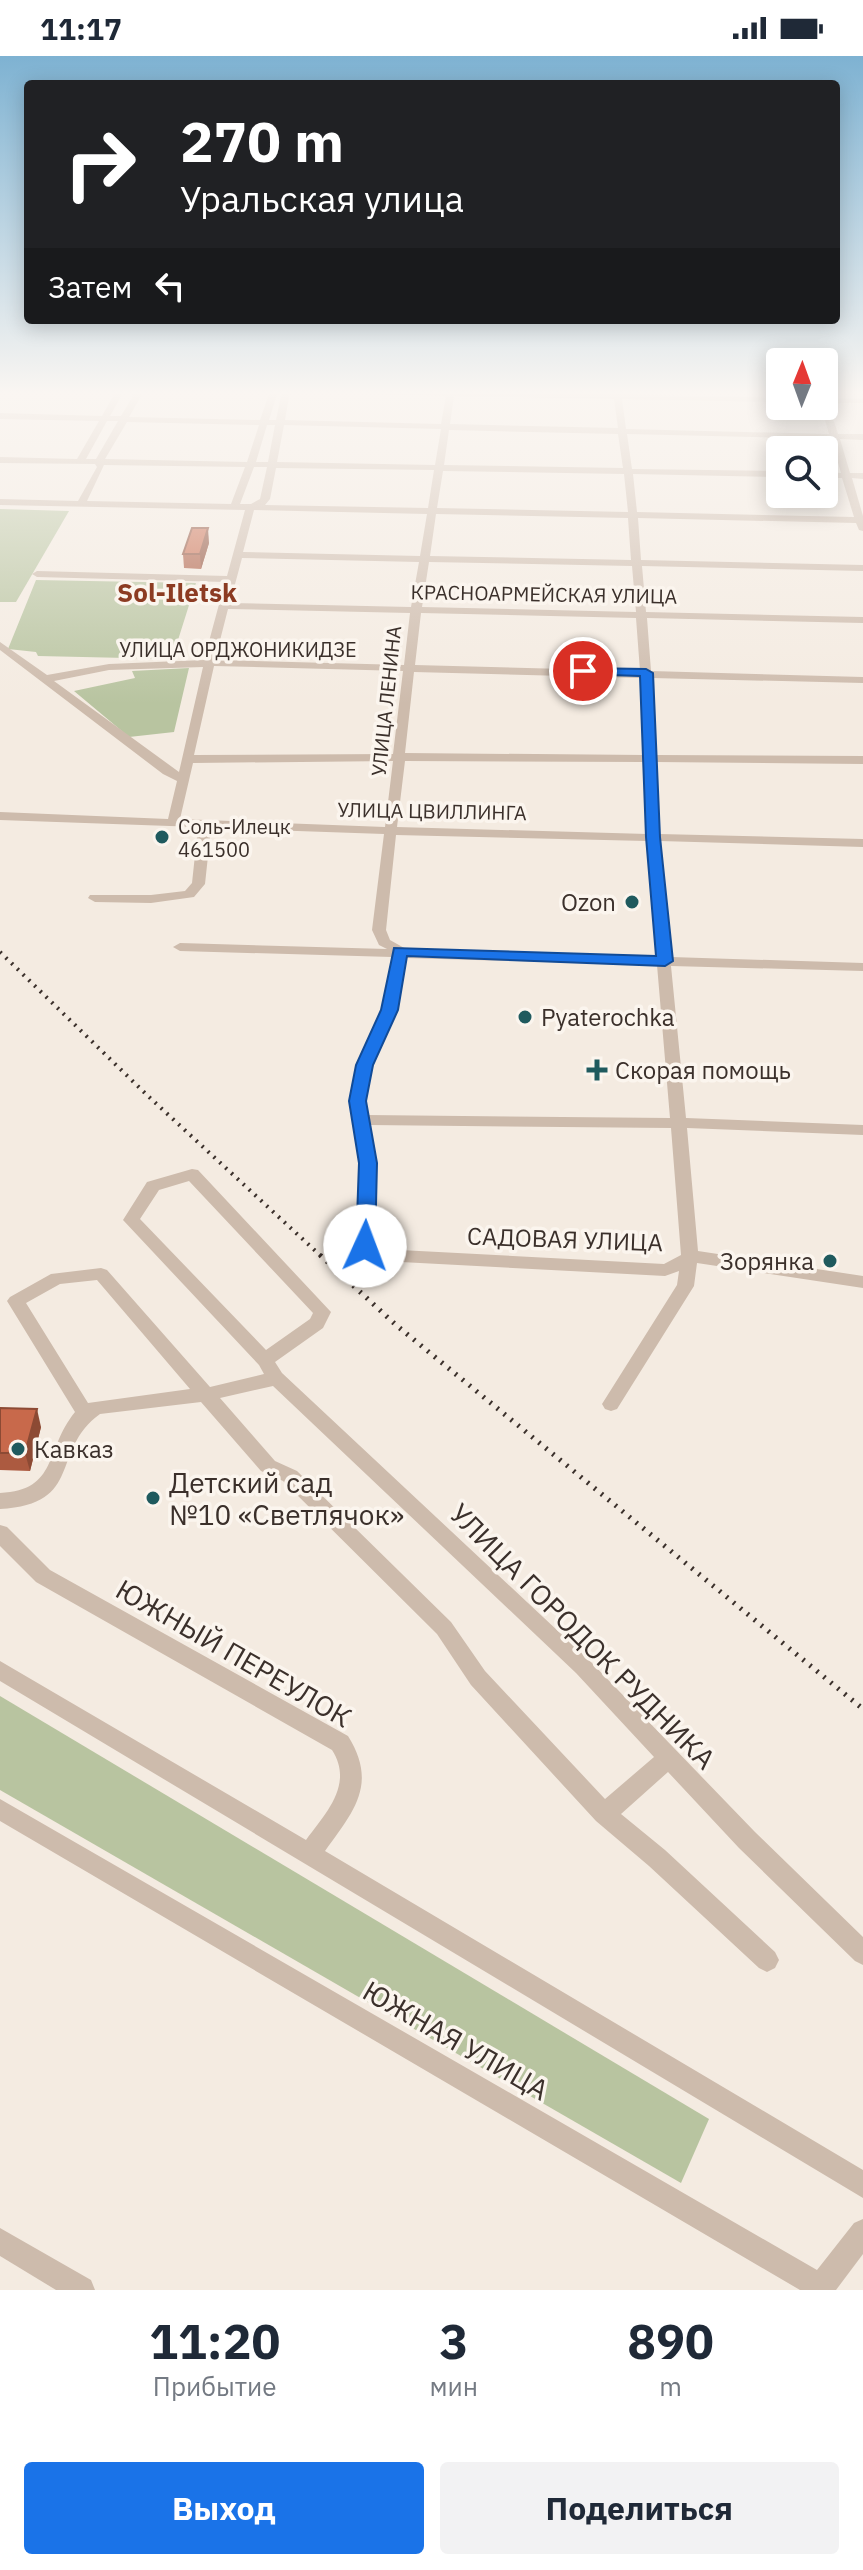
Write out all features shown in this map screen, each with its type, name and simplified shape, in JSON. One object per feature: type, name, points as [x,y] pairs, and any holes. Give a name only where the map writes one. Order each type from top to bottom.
[{"type":"street","points":[[81,504],[86,495]]},
{"type":"street","points":[[234,507],[239,495]]},
{"type":"street","points":[[250,508],[261,504],[266,495]]},
{"type":"street","name":"УЛИЦА ЛЕНИНА","points":[[400,951],[384,942],[379,930],[393,831],[416,610],[434,495]]},
{"type":"street","points":[[611,1404],[685,1286],[690,1256],[653,837],[646,673],[631,495]]},
{"type":"street","points":[[0,502],[633,515],[862,523],[854,495]]},
{"type":"street","points":[[173,824],[209,663],[250,508]]},
{"type":"street","points":[[238,555],[863,568]]},
{"type":"street","points":[[37,574],[231,579]]},
{"type":"street","name":"КРАСНОАРМЕЙСКАЯ УЛИЦА","points":[[224,606],[863,620]]},
{"type":"street","points":[[0,645],[167,771],[183,779]]},
{"type":"street","name":"УЛИЦА ОРДЖОНИКИДЗЕ","points":[[46,679],[109,667],[209,663],[863,680]]},
{"type":"street","points":[[187,759],[863,760]]},
{"type":"street","name":"УЛИЦА ЦВИЛЛИНГА","points":[[0,816],[393,831],[863,843]]},
{"type":"street","points":[[95,898],[151,899],[189,894],[198,884],[205,825]]},
{"type":"street","points":[[180,947],[400,951],[863,967]]},
{"type":"street","points":[[400,951],[390,1010],[364,1065],[359,1120],[677,1123],[863,1130]]},
{"type":"street","name":"САДОВАЯ УЛИЦА","points":[[359,1120],[368,1163],[365,1246],[382,1255],[665,1270],[684,1263],[690,1256],[863,1282]]},
{"type":"street","name":"УЛИЦА ГОРОДОК РУДНИКА","points":[[265,1360],[317,1323],[322,1312],[192,1174],[153,1186],[131,1220],[265,1360],[276,1378],[583,1667],[747,1840],[863,1953]]},
{"type":"street","points":[[84,1412],[16,1301],[57,1278],[101,1274],[268,1466],[290,1476],[444,1628],[478,1678],[604,1814],[657,1858],[767,1960]]},
{"type":"street","points":[[0,1501],[25,1501],[43,1491],[70,1431],[84,1412],[111,1403],[208,1394],[276,1378]]},
{"type":"street","name":"ЮЖНЫЙ ПЕРЕУЛОК","points":[[0,1533],[43,1576],[340,1743],[349,1754],[353,1768],[350,1793],[310,1853]]},
{"type":"street","points":[[0,1670],[863,2185]]},
{"type":"street","points":[[604,1814],[669,1758]]},
{"type":"street","name":"ЮЖНАЯ УЛИЦА","points":[[0,1809],[821,2287],[863,2232]]},
{"type":"street","points":[[0,2241],[81,2290]]},
{"type":"green space","points":[[0,509],[69,511],[16,602],[0,602]]},
{"type":"green space","points":[[36,580],[196,583],[172,659],[38,656],[36,652],[8,649]]},
{"type":"green space","points":[[189,668],[174,732],[129,737],[74,691],[135,678],[132,671]]},
{"type":"green space","points":[[0,1696],[709,2119],[681,2183],[0,1790]]},
{"type":"building","points":[[192,528],[208,528],[200,554],[183,554]]},
{"type":"building","points":[[0,1408],[37,1409],[25,1453],[0,1453]]},
{"type":"railway","points":[[0,952],[148,1096],[322,1257]]},
{"type":"railway","points":[[320,1255],[396,1325],[863,1709]]},
{"type":"place","name":"Соль-Илецк 461500","points":[[162,837]]},
{"type":"place","name":"Ozon","points":[[632,902]]},
{"type":"place","name":"Pyaterochka","points":[[525,1017]]},
{"type":"place","name":"Скорая помощь","points":[[597,1070]]},
{"type":"place","name":"Зорянка","points":[[830,1261]]},
{"type":"place","name":"Кавказ","points":[[18,1449]]},
{"type":"place","name":"Детский сад №10 «Светлячок»","points":[[153,1498]]},
{"type":"district","name":"Sol-Iletsk","points":[[177,592]]},
{"type":"route","points":[[365,1246],[368,1163],[357,1101],[364,1065],[390,1010],[400,951],[665,961],[653,837],[646,673],[583,671]]}]
